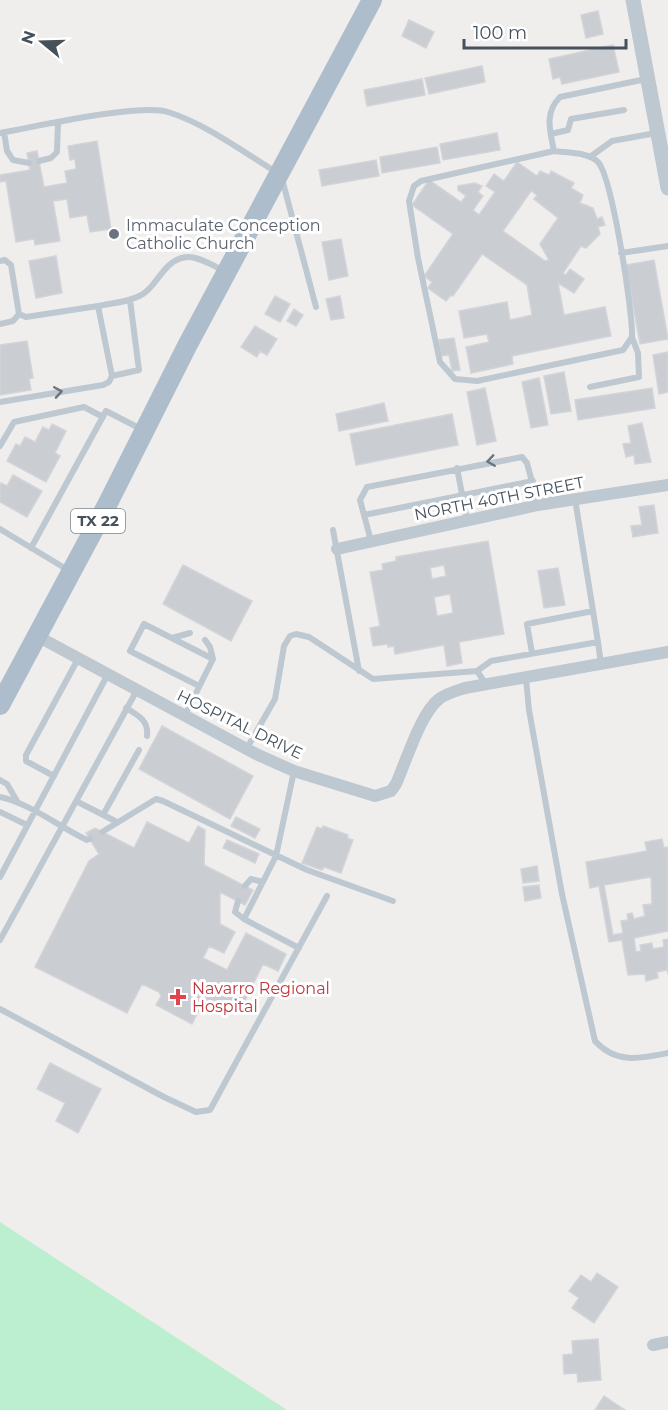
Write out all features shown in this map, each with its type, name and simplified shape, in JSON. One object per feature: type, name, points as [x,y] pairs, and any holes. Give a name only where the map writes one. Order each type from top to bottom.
[{"type":"main road","name":"TX 22","points":[[0,705],[372,0]]},
{"type":"street","points":[[633,0],[668,188]]},
{"type":"street","name":"NORTH 40TH STREET","points":[[337,549],[538,505],[668,485]]},
{"type":"street","name":"HOSPITAL DRIVE","points":[[37,636],[294,771],[350,789],[382,795],[391,791],[396,784],[425,718],[437,701],[446,694],[486,684],[668,652]]},
{"type":"street","points":[[653,1345],[668,1342]]},
{"type":"lane","points":[[554,151],[550,110],[560,97],[648,79]]},
{"type":"lane","points":[[551,134],[568,130],[571,118],[624,110]]},
{"type":"lane","points":[[29,163],[12,160],[2,132],[139,111],[166,111],[190,121],[281,174],[316,307]]},
{"type":"lane","points":[[39,161],[51,158],[57,152],[58,123]]},
{"type":"lane","points":[[590,157],[612,141],[658,133]]},
{"type":"lane","points":[[590,387],[639,377],[638,353],[633,338],[621,253],[603,170],[590,157],[554,151],[420,181],[414,186],[409,201],[440,362],[455,379],[477,381],[623,350],[633,338]]},
{"type":"lane","points":[[621,253],[668,246]]},
{"type":"lane","points":[[19,314],[26,317],[130,300],[142,295],[155,285],[173,262],[185,257],[195,257],[227,273]]},
{"type":"lane","points":[[0,261],[5,260],[11,265],[19,314],[13,321],[0,324]]},
{"type":"lane","points":[[111,376],[136,372],[140,366],[130,300]]},
{"type":"lane","points":[[0,402],[103,385],[109,382],[111,376],[98,306]]},
{"type":"lane","points":[[0,446],[14,422],[84,407],[103,417]]},
{"type":"lane","points":[[31,548],[106,411],[145,431]]},
{"type":"lane","points":[[371,541],[360,500],[367,487],[522,457],[533,482],[538,505]]},
{"type":"lane","points":[[457,468],[467,520]]},
{"type":"lane","points":[[364,515],[533,482]]},
{"type":"lane","points":[[575,499],[601,664]]},
{"type":"lane","points":[[0,529],[71,572]]},
{"type":"lane","points":[[333,530],[359,672]]},
{"type":"lane","points":[[532,653],[527,624],[593,612]]},
{"type":"lane","points":[[199,686],[130,651],[144,624],[213,659]]},
{"type":"lane","points":[[172,638],[190,633]]},
{"type":"lane","points":[[247,748],[275,699],[284,646],[290,636],[296,634],[309,638],[373,679],[477,671],[491,661],[598,642]]},
{"type":"lane","points":[[185,715],[213,659],[210,647],[205,640]]},
{"type":"lane","points":[[54,776],[26,761],[26,755],[78,659]]},
{"type":"lane","points":[[477,671],[486,684]]},
{"type":"lane","points":[[0,877],[108,674]]},
{"type":"lane","points":[[526,678],[529,710],[562,894],[595,1041],[619,1058],[637,1059],[668,1053]]},
{"type":"lane","points":[[0,940],[136,690]]},
{"type":"lane","points":[[126,708],[144,720],[148,728],[147,736]]},
{"type":"lane","points":[[103,815],[140,750]]},
{"type":"lane","points":[[244,919],[276,856],[294,771]]},
{"type":"lane","points":[[0,780],[7,784],[17,801]]},
{"type":"lane","points":[[0,797],[17,801],[61,827],[87,840],[90,839]]},
{"type":"lane","points":[[102,832],[156,799],[307,870],[393,901]]},
{"type":"lane","points":[[76,801],[117,822]]},
{"type":"lane","points":[[0,812],[27,825]]},
{"type":"lane","points":[[245,886],[251,879],[263,882]]},
{"type":"lane","points":[[0,1009],[164,1097],[203,1112],[210,1110],[327,896]]},
{"type":"lane","points":[[238,901],[235,912],[298,948]]},
{"type":"green space","points":[[0,1222],[287,1410],[0,1410]]},
{"type":"building","points":[[598,11],[603,34],[586,38],[581,15]]},
{"type":"building","points":[[409,20],[434,32],[426,48],[402,36]]},
{"type":"building","points":[[613,45],[619,72],[562,84],[560,77],[553,79],[549,59]]},
{"type":"building","points":[[482,66],[485,82],[429,94],[425,78]]},
{"type":"building","points":[[422,79],[425,95],[367,106],[364,90]]},
{"type":"building","points":[[497,133],[500,150],[443,160],[440,144]]},
{"type":"building","points":[[97,141],[111,229],[90,232],[87,215],[70,218],[67,199],[53,201],[60,241],[35,245],[34,239],[16,242],[6,181],[0,182],[0,175],[30,170],[27,153],[37,151],[44,187],[67,183],[65,171],[76,169],[75,159],[70,160],[68,146]]},
{"type":"building","points":[[437,147],[440,163],[382,173],[380,157]]},
{"type":"building","points":[[376,160],[379,176],[322,186],[319,170]]},
{"type":"building","points":[[517,162],[537,176],[540,171],[549,175],[551,171],[574,183],[571,188],[583,195],[580,203],[593,208],[597,219],[602,217],[605,225],[598,227],[600,234],[586,248],[581,246],[563,273],[566,275],[570,269],[584,279],[574,293],[558,283],[564,315],[605,307],[611,336],[512,356],[513,364],[471,373],[466,347],[489,342],[487,334],[464,338],[459,311],[507,302],[510,320],[532,315],[527,285],[482,254],[453,296],[451,295],[446,301],[428,288],[432,282],[424,276],[453,234],[412,205],[429,180],[461,202],[466,196],[458,190],[458,186],[475,183],[482,186],[478,192],[483,196],[473,210],[479,215],[495,192],[486,186],[494,174],[504,181]],"holes":[[[531,191],[537,195],[534,199],[558,218],[540,244],[549,260],[545,261],[503,231]]]},
{"type":"building","points":[[341,239],[348,276],[329,280],[322,242]]},
{"type":"building","points":[[56,256],[62,293],[36,298],[29,261]]},
{"type":"building","points":[[654,260],[668,339],[640,344],[626,265]]},
{"type":"building","points":[[275,296],[290,304],[280,322],[265,314]]},
{"type":"building","points":[[340,296],[344,318],[331,320],[326,299]]},
{"type":"building","points":[[294,309],[303,315],[296,326],[287,321]]},
{"type":"building","points":[[255,326],[277,339],[267,355],[260,351],[257,357],[241,347]]},
{"type":"building","points":[[454,338],[460,370],[452,371],[449,355],[441,356],[439,340]]},
{"type":"building","points":[[27,341],[33,378],[29,379],[31,390],[0,395],[0,345]]},
{"type":"building","points":[[668,352],[668,392],[659,394],[653,355]]},
{"type":"building","points":[[564,372],[571,411],[551,414],[544,376]]},
{"type":"building","points":[[539,378],[548,425],[531,428],[522,382]]},
{"type":"building","points":[[485,388],[496,441],[477,445],[467,392]]},
{"type":"building","points":[[652,388],[655,408],[578,420],[575,400]]},
{"type":"building","points":[[384,403],[388,421],[339,431],[336,414]]},
{"type":"building","points":[[452,414],[458,445],[356,465],[350,434]]},
{"type":"building","points":[[642,423],[651,462],[635,464],[634,455],[626,457],[623,444],[631,443],[628,426]]},
{"type":"building","points":[[52,424],[66,431],[55,453],[60,456],[46,482],[7,461],[16,444],[20,446],[25,437],[35,442],[43,427],[49,430]]},
{"type":"building","points":[[13,475],[42,491],[27,517],[0,502],[0,485],[1,483],[7,486]]},
{"type":"building","points":[[654,505],[658,533],[633,537],[631,526],[642,525],[639,507]]},
{"type":"building","points":[[488,541],[504,634],[459,642],[462,663],[447,666],[444,645],[395,654],[394,646],[388,647],[388,644],[373,646],[370,628],[380,626],[370,572],[383,570],[382,564],[396,561],[396,557]],"holes":[[[444,565],[446,576],[432,579],[430,568]],[[450,594],[453,613],[437,616],[434,597]]]},
{"type":"building","points":[[183,565],[252,601],[231,641],[163,604]]},
{"type":"building","points":[[558,568],[565,605],[544,608],[538,571]]},
{"type":"building","points":[[162,726],[253,776],[230,819],[139,769]]},
{"type":"building","points":[[236,817],[260,829],[255,838],[231,826]]},
{"type":"building","points":[[147,822],[189,843],[198,826],[205,830],[204,865],[253,890],[245,905],[220,892],[220,924],[235,932],[224,953],[209,946],[203,958],[227,970],[246,933],[286,954],[278,971],[263,964],[241,1009],[200,1008],[192,1024],[156,1005],[161,996],[159,992],[142,984],[127,1013],[35,967],[89,861],[99,854],[86,833],[95,828],[134,848]]},
{"type":"building","points":[[323,826],[348,835],[347,838],[353,840],[341,873],[324,867],[322,870],[302,863],[317,827],[322,829]]},
{"type":"building","points":[[662,839],[664,848],[668,847],[668,931],[634,938],[636,952],[641,951],[640,945],[652,943],[653,949],[664,947],[663,940],[668,939],[668,974],[667,970],[657,972],[658,978],[646,981],[645,974],[628,975],[622,940],[609,942],[599,886],[590,888],[586,862],[647,851],[645,842]],"holes":[[[651,877],[652,904],[643,905],[645,916],[634,919],[632,913],[627,914],[628,920],[621,921],[623,933],[613,935],[604,885]]]},
{"type":"building","points":[[227,840],[259,854],[255,863],[223,848]]},
{"type":"building","points":[[537,866],[539,881],[523,883],[521,869]]},
{"type":"building","points":[[539,885],[541,898],[525,901],[523,887]]},
{"type":"building","points":[[50,1063],[101,1089],[78,1133],[56,1121],[65,1103],[37,1089]]},
{"type":"building","points":[[597,1273],[618,1287],[594,1323],[572,1308],[579,1298],[569,1291],[581,1275],[591,1282]]},
{"type":"building","points":[[598,1339],[601,1380],[578,1382],[577,1373],[564,1374],[563,1355],[573,1354],[572,1341]]},
{"type":"building","points":[[604,1396],[625,1410],[595,1410]]},
{"type":"place","name":"Immaculate Conception Catholic Church","points":[[114,234]]},
{"type":"place","name":"Navarro Regional Hospital","points":[[178,997]]}]
